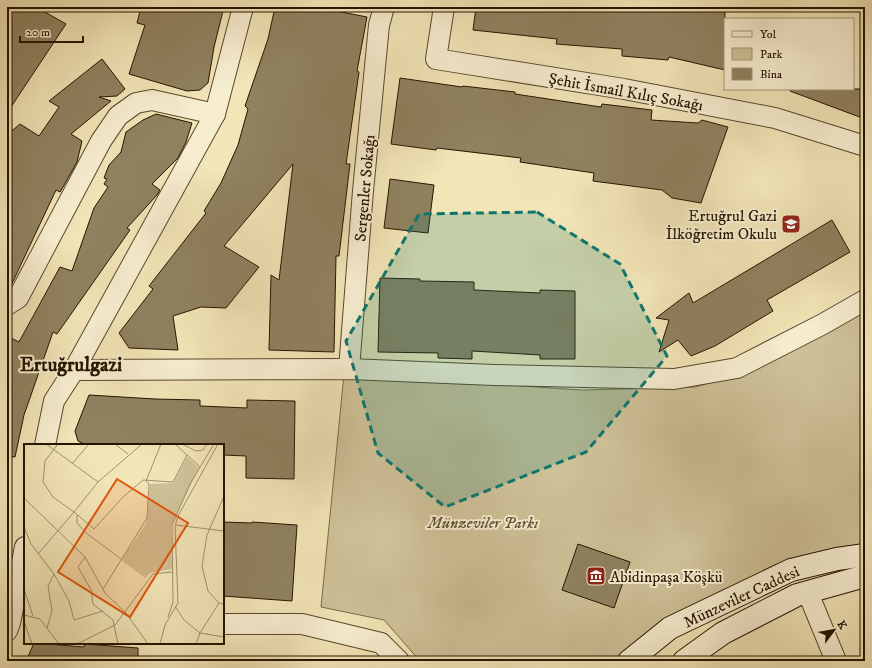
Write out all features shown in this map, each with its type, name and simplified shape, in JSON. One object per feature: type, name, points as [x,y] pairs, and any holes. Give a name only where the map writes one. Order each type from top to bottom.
[{"type":"main road","name":"Münzeviler Caddesi","points":[[629,661],[670,628],[791,570],[865,554]]},
{"type":"main road","name":"Münzeviler Caddesi","points":[[684,661],[723,633],[798,595],[865,576]]},
{"type":"street","points":[[45,444],[54,400],[74,370],[214,114],[243,7]]},
{"type":"street","name":"Sergenler Sokağı","points":[[349,369],[363,191],[379,25],[384,7]]},
{"type":"street","name":"Şehit İsmail Kılıç Sokağı","points":[[444,7],[436,59],[624,89],[775,118],[865,146]]},
{"type":"street","points":[[7,305],[18,298],[101,141],[118,116],[136,103],[152,100],[214,114]]},
{"type":"street","points":[[74,370],[349,369],[494,375],[674,378],[737,368],[823,324],[865,300]]},
{"type":"street","points":[[12,625],[24,553]]},
{"type":"street","points":[[808,593],[836,661]]},
{"type":"street","points":[[224,624],[302,624],[381,643],[399,661]]},
{"type":"highlighted area","points":[[537,212],[620,264],[667,356],[586,452],[445,507],[378,453],[346,341],[419,214]]},
{"type":"green space","name":"Münzeviler Parkı","points":[[865,311],[865,548],[619,661],[420,661],[384,620],[321,607],[344,374],[582,390],[695,387],[748,372]]},
{"type":"building","points":[[7,7],[36,7],[66,24],[7,113]]},
{"type":"building","points":[[141,7],[224,7],[214,47],[208,83],[200,90],[187,91],[129,74],[145,25],[137,23]]},
{"type":"building","points":[[275,7],[316,7],[367,17],[357,71],[359,72],[346,164],[350,164],[339,256],[336,256],[334,352],[269,350],[271,275],[279,280],[293,164],[224,246],[259,267],[226,308],[201,307],[173,316],[178,350],[129,348],[119,333],[153,289],[149,286],[206,213],[204,211],[221,183],[238,145],[248,109],[245,106],[268,39]]},
{"type":"building","points":[[476,7],[708,7],[725,11],[724,70],[669,57],[668,60],[622,56],[622,49],[556,44],[557,39],[473,30]]},
{"type":"building","points":[[102,59],[125,89],[117,96],[99,97],[111,101],[71,134],[82,141],[77,162],[60,192],[56,190],[9,290],[7,291],[7,135],[20,124],[39,136],[59,107],[49,101]]},
{"type":"building","points":[[400,78],[462,87],[515,92],[515,94],[601,107],[602,104],[652,110],[651,120],[698,123],[702,120],[728,127],[701,203],[672,198],[662,190],[593,181],[594,173],[520,162],[521,158],[391,144]]},
{"type":"building","points":[[865,89],[865,119],[790,91]]},
{"type":"building","points":[[156,114],[192,123],[186,142],[178,158],[152,184],[160,190],[157,195],[127,228],[130,230],[57,334],[53,332],[24,415],[15,457],[7,456],[7,336],[19,342],[60,267],[72,271],[94,208],[108,187],[104,184],[107,179],[104,178],[109,165],[121,152],[126,132],[143,120]]},
{"type":"building","points":[[390,179],[434,185],[428,233],[384,228]]},
{"type":"building","points":[[832,220],[850,252],[767,300],[773,311],[715,346],[691,356],[678,340],[659,352],[669,320],[656,318],[689,293],[693,303]]},
{"type":"building","points":[[380,278],[420,279],[420,281],[474,282],[474,290],[540,293],[540,290],[575,291],[575,359],[540,359],[540,355],[472,351],[472,359],[438,358],[438,353],[378,352]]},
{"type":"building","points":[[89,395],[200,400],[200,406],[247,408],[247,400],[295,401],[294,479],[246,478],[246,456],[224,455],[224,444],[84,444],[78,441],[75,431]]},
{"type":"building","points":[[224,522],[297,525],[292,601],[224,596]]},
{"type":"building","name":"Abidinpaşa Köşkü","points":[[578,544],[630,562],[614,608],[562,590]]},
{"type":"building","points":[[34,644],[84,647],[85,644],[138,648],[138,661],[26,661]]},
{"type":"place","name":"Ertuğrul Gazi İlköğretim Okulu","points":[[791,224]]},
{"type":"place","name":"Abidinpaşa Köşkü","points":[[596,576]]},
{"type":"district","name":"Ertuğrulgazi","points":[[71,364]]}]
